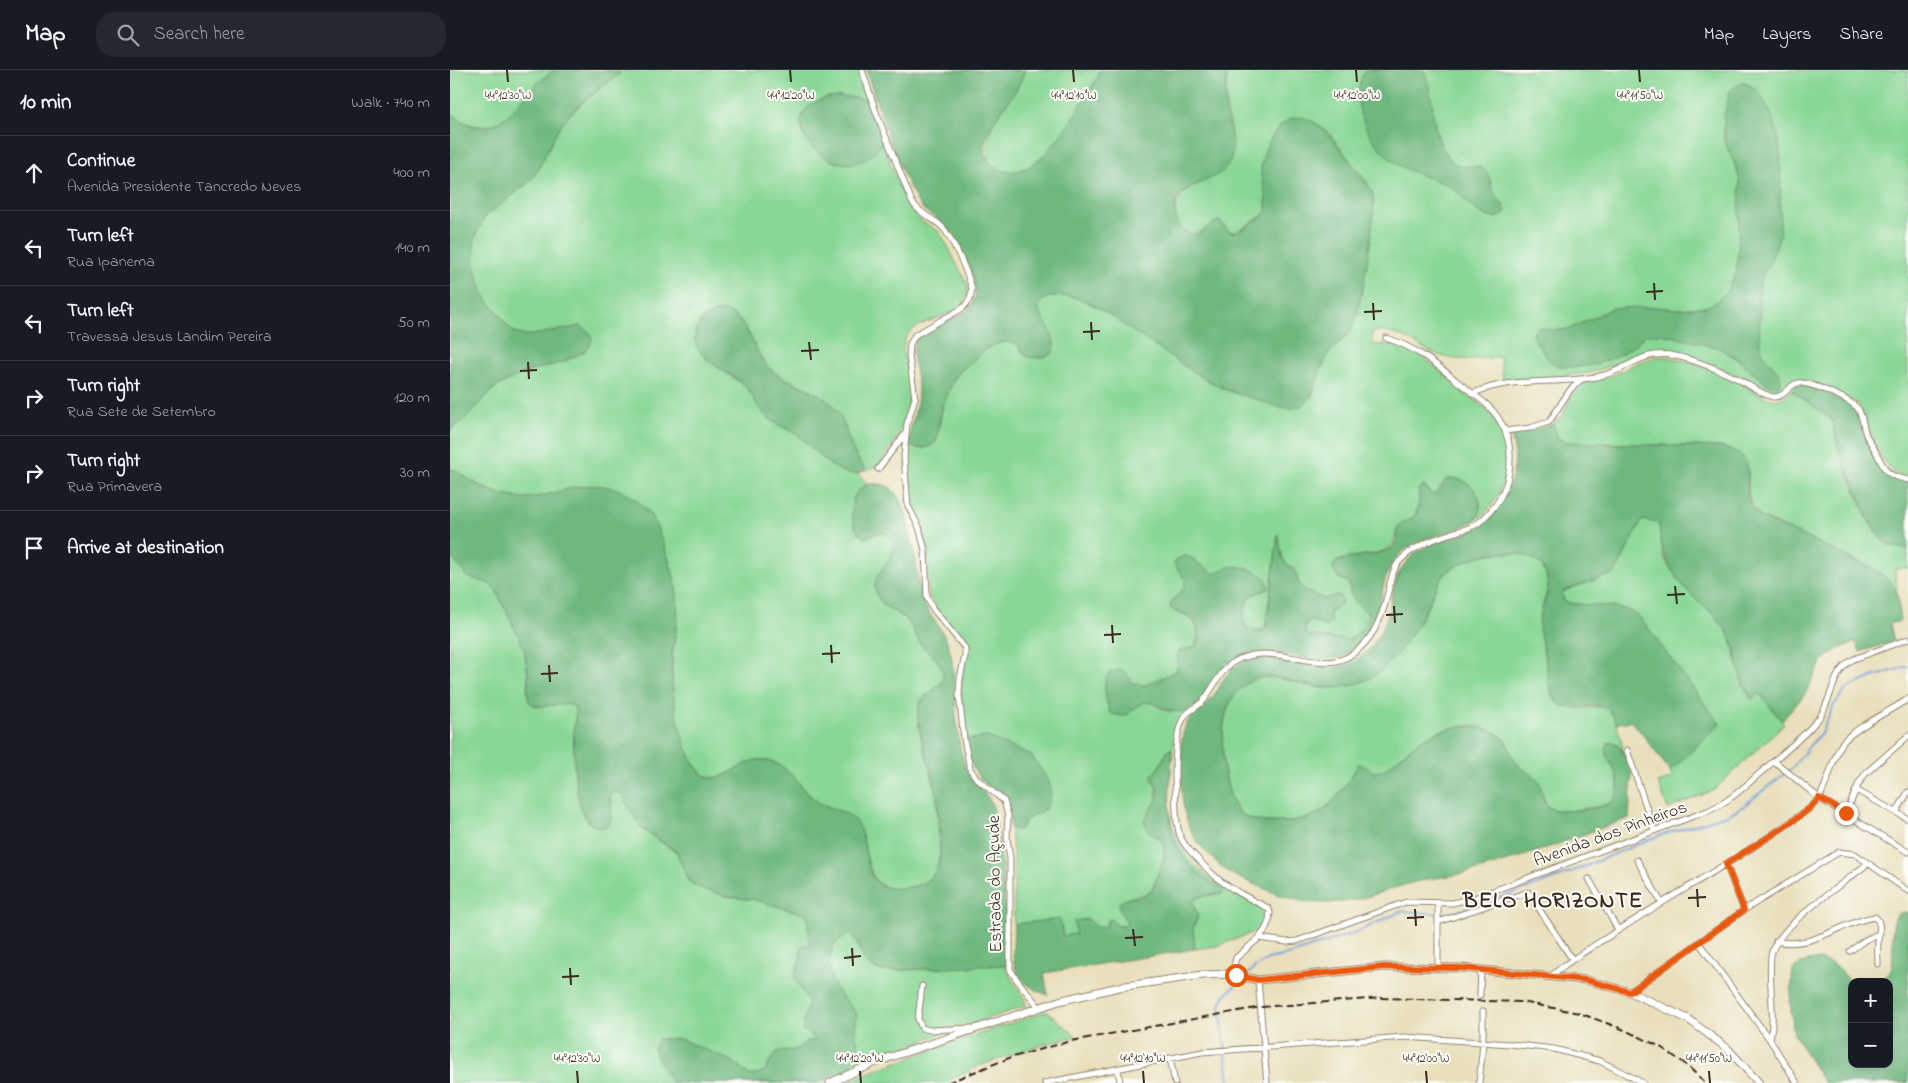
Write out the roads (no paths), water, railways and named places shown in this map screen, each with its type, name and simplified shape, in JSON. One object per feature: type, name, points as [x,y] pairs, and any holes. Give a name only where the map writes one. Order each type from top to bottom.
[{"type":"street","name":"Estrada do Açude","points":[[862,70],[876,112],[912,202],[920,213],[945,230],[972,289],[970,299],[963,308],[919,332],[912,339],[909,356],[915,398],[905,433],[904,457],[908,506],[919,527],[925,550],[927,597],[933,609],[962,644],[965,651],[959,695],[964,739],[970,769],[977,779],[1004,801],[1007,809],[1007,838],[1010,859],[1010,969],[1020,985],[1032,997],[1039,1008]]},
{"type":"street","points":[[1234,974],[1236,958],[1259,938],[1269,922],[1269,909],[1216,878],[1187,847],[1178,831],[1175,771],[1179,736],[1184,717],[1203,701],[1225,668],[1240,659],[1256,654],[1270,653],[1310,661],[1329,662],[1340,660],[1355,652],[1376,628],[1385,605],[1393,571],[1405,556],[1424,544],[1467,529],[1478,523],[1493,508],[1507,484],[1511,468],[1509,446],[1505,431],[1494,412],[1418,351],[1386,338]]},
{"type":"street","points":[[1472,394],[1507,384],[1582,379],[1608,374],[1636,360],[1657,354],[1676,356],[1698,362],[1735,378],[1773,398],[1783,395],[1795,383],[1805,383],[1821,388],[1855,406],[1861,414],[1866,434],[1883,468],[1893,476],[1908,480]]},
{"type":"street","points":[[1505,431],[1530,428],[1549,422],[1570,390],[1582,379]]},
{"type":"street","points":[[878,468],[905,433]]},
{"type":"street","name":"Avenida dos Pinheiros","points":[[1259,938],[1286,942],[1297,941],[1406,902],[1438,906],[1474,898],[1718,807],[1774,761],[1820,716],[1838,675],[1847,664],[1854,659],[1908,639]]},
{"type":"street","points":[[1551,976],[1572,960],[1661,902],[1726,864],[1803,813],[1817,802],[1843,743],[1865,726],[1908,699]]},
{"type":"street","points":[[1846,813],[1862,778],[1870,768],[1908,736]]},
{"type":"street","points":[[1626,750],[1654,830]]},
{"type":"street","points":[[1774,761],[1819,798],[1908,852]]},
{"type":"street","points":[[1856,790],[1908,818]]},
{"type":"street","points":[[1897,812],[1908,792]]},
{"type":"street","points":[[1630,992],[1744,910],[1838,852],[1852,853],[1908,891]]},
{"type":"street","points":[[1637,860],[1661,902]]},
{"type":"street","points":[[1726,864],[1744,910]]},
{"type":"street","points":[[1770,1040],[1774,1008],[1770,964],[1773,946],[1815,905],[1867,864]]},
{"type":"street","points":[[1589,879],[1618,930]]},
{"type":"street","points":[[1438,920],[1528,892],[1572,960]]},
{"type":"street","points":[[1438,906],[1438,968]]},
{"type":"street","points":[[1776,942],[1804,943],[1839,928],[1873,917],[1879,922],[1878,964]]},
{"type":"street","points":[[1850,951],[1880,932]]},
{"type":"street","points":[[1699,943],[1770,1040],[1797,1083]]},
{"type":"street","points":[[830,1083],[876,1062],[1070,997],[1119,987],[1196,976],[1234,974],[1257,979],[1384,967],[1482,970],[1551,976],[1586,980],[1630,992],[1688,1019],[1728,1050],[1760,1083]]},
{"type":"street","points":[[1480,995],[1482,970]]},
{"type":"street","points":[[1257,979],[1267,1083]]},
{"type":"street","points":[[922,986],[918,1019],[922,1028],[929,1030],[976,1028]]},
{"type":"street","points":[[1479,1083],[1483,1043],[1483,1011]]},
{"type":"street","points":[[1045,1083],[1214,1051],[1394,1037],[1531,1046],[1572,1053],[1600,1061],[1643,1083]]},
{"type":"street","points":[[1170,1058],[1175,1083]]},
{"type":"street","points":[[1118,1068],[1120,1083]]},
{"type":"waterway","points":[[1247,975],[1255,967],[1268,959],[1291,954],[1357,932],[1402,911],[1445,914],[1471,907],[1549,881],[1658,836],[1727,815],[1742,807],[1792,768],[1821,734],[1834,705],[1847,688],[1873,677],[1908,666]]},
{"type":"waterway","points":[[1229,1083],[1220,1005],[1224,996],[1244,978]]},
{"type":"railway","points":[[947,1083],[1009,1058],[1071,1041],[1261,1007],[1382,998],[1522,1002],[1579,1013],[1620,1028],[1659,1046],[1684,1063],[1706,1083]]},
{"type":"district","name":"BELO HORIZONTE","points":[[1553,899]]}]
